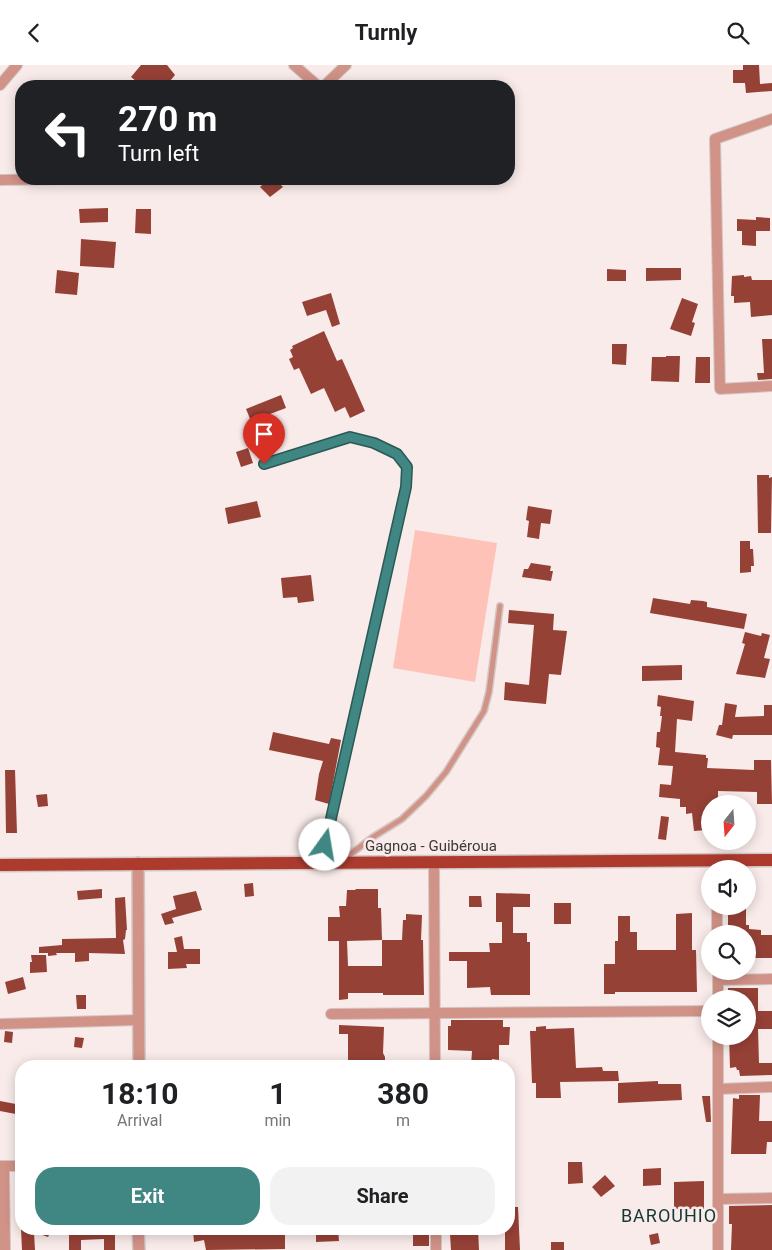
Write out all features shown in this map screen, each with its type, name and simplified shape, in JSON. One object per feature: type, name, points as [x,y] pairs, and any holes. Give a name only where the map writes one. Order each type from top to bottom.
[{"type":"main road","name":"Gagnoa - Guibéroua","points":[[756,862],[772,861]]},
{"type":"main road","name":"Gagnoa - Guibéroua","points":[[0,865],[434,862],[701,865]]},
{"type":"street","points":[[0,85],[17,65]]},
{"type":"street","points":[[294,65],[311,80]]},
{"type":"street","points":[[330,80],[346,65]]},
{"type":"street","points":[[772,119],[715,139],[720,389],[772,386]]},
{"type":"street","points":[[0,180],[15,180]]},
{"type":"street","points":[[434,862],[435,1060]]},
{"type":"street","points":[[138,863],[139,1060]]},
{"type":"street","points":[[756,978],[772,979]]},
{"type":"street","points":[[331,1014],[701,1011]]},
{"type":"street","points":[[0,1024],[139,1021]]},
{"type":"street","points":[[718,1045],[718,1250]]},
{"type":"street","points":[[718,1089],[772,1087]]},
{"type":"street","points":[[5,1250],[2,1166],[15,1166]]},
{"type":"street","points":[[718,1199],[772,1198]]},
{"type":"street","points":[[138,1235],[139,1250]]},
{"type":"street","points":[[436,1235],[436,1250]]},
{"type":"lane","points":[[264,464],[350,437],[374,443],[397,454],[407,467],[406,487],[321,863]]},
{"type":"lane","points":[[340,863],[373,837],[402,819],[426,796],[446,772],[484,711],[489,692],[500,606]]},
{"type":"shaded area","points":[[415,530],[497,543],[475,682],[393,668]]},
{"type":"building","points":[[141,65],[167,65],[175,75],[171,80],[135,80],[131,77]]},
{"type":"building","points":[[743,65],[759,65],[760,84],[772,83],[772,91],[746,93],[745,83],[733,83],[733,70],[743,70]]},
{"type":"building","points":[[262,185],[281,185],[283,187],[270,197],[260,187]]},
{"type":"building","points":[[108,208],[108,222],[80,223],[79,209]]},
{"type":"building","points":[[136,209],[151,209],[151,234],[135,233]]},
{"type":"building","points":[[756,217],[770,218],[770,231],[756,231],[756,246],[742,245],[742,231],[737,231],[737,219],[756,220]]},
{"type":"building","points":[[81,239],[116,242],[114,268],[80,266]]},
{"type":"building","points":[[646,268],[681,268],[681,280],[646,281]]},
{"type":"building","points":[[607,269],[626,270],[626,281],[607,281]]},
{"type":"building","points":[[57,270],[79,273],[77,295],[55,293]]},
{"type":"building","points":[[744,275],[744,277],[751,276],[752,280],[772,280],[772,315],[751,317],[750,302],[734,303],[734,296],[731,296],[732,276]]},
{"type":"building","points":[[331,293],[340,324],[332,327],[326,310],[307,316],[302,302]]},
{"type":"building","points":[[682,298],[698,304],[692,322],[695,323],[691,336],[670,329]]},
{"type":"building","points":[[324,331],[337,361],[342,359],[365,411],[350,418],[345,407],[335,412],[324,388],[311,394],[299,368],[294,370],[289,359],[293,357],[290,350],[293,348],[292,346]]},
{"type":"building","points":[[762,339],[772,339],[772,379],[758,380],[757,373],[764,373]]},
{"type":"building","points":[[612,344],[627,344],[626,365],[612,364]]},
{"type":"building","points":[[680,356],[679,382],[651,381],[652,357]]},
{"type":"building","points":[[696,357],[710,357],[710,383],[695,383]]},
{"type":"building","points":[[281,395],[286,408],[251,421],[246,409]]},
{"type":"building","points":[[248,448],[253,463],[241,467],[236,452]]},
{"type":"building","points":[[757,475],[769,475],[769,478],[772,477],[771,533],[758,533]]},
{"type":"building","points":[[257,501],[261,517],[228,524],[225,508]]},
{"type":"building","points":[[528,506],[552,510],[550,524],[541,523],[539,539],[527,537],[529,521],[526,520]]},
{"type":"building","points":[[740,541],[750,541],[750,549],[753,549],[754,566],[751,566],[751,572],[740,573]]},
{"type":"building","points":[[531,563],[551,566],[550,571],[553,571],[551,581],[522,577],[524,569],[528,569]]},
{"type":"building","points":[[311,575],[314,601],[298,603],[297,597],[283,598],[281,578]]},
{"type":"building","points":[[653,598],[690,604],[691,600],[703,601],[707,602],[707,607],[747,614],[744,629],[650,613]]},
{"type":"building","points":[[509,610],[554,614],[553,630],[567,631],[561,675],[549,674],[546,704],[504,700],[505,682],[529,685],[534,625],[508,623]]},
{"type":"building","points":[[745,632],[761,636],[762,633],[770,635],[764,658],[770,659],[765,678],[736,674],[745,644],[742,643]]},
{"type":"building","points":[[682,665],[682,680],[642,681],[642,666]]},
{"type":"building","points":[[658,695],[694,701],[692,721],[677,719],[675,752],[706,755],[706,758],[708,758],[707,768],[754,770],[754,760],[771,760],[772,804],[757,804],[757,792],[718,791],[718,795],[701,795],[701,830],[694,831],[692,813],[686,814],[686,807],[680,807],[680,799],[659,797],[660,784],[671,785],[673,766],[658,765],[660,748],[656,747],[657,732],[660,732],[662,716],[660,716],[661,707],[657,706]]},
{"type":"building","points":[[725,703],[737,705],[735,717],[764,716],[764,705],[772,705],[772,735],[733,735],[732,739],[716,735],[719,725],[722,725]]},
{"type":"building","points":[[273,732],[329,744],[331,738],[341,740],[329,804],[315,800],[323,761],[269,750]]},
{"type":"building","points":[[5,770],[15,770],[17,833],[6,833]]},
{"type":"building","points":[[47,794],[48,806],[38,807],[36,795]]},
{"type":"building","points":[[661,816],[669,817],[666,840],[658,839]]},
{"type":"building","points":[[253,883],[254,896],[245,897],[244,884]]},
{"type":"building","points":[[102,889],[102,898],[78,900],[77,891]]},
{"type":"building","points":[[378,889],[378,908],[381,908],[382,940],[402,940],[403,920],[406,920],[406,914],[422,915],[421,940],[423,940],[424,995],[348,993],[348,999],[339,1000],[339,941],[328,941],[328,917],[340,917],[339,906],[346,906],[347,890]],"holes":[[[382,940],[382,966],[348,966],[347,941]]]},
{"type":"building","points":[[196,891],[202,910],[172,918],[174,923],[165,925],[161,914],[176,909],[173,896]]},
{"type":"building","points":[[496,893],[530,894],[530,907],[513,907],[513,933],[527,933],[527,942],[530,942],[530,995],[491,995],[490,987],[467,988],[467,961],[449,961],[449,952],[490,952],[489,943],[502,943],[502,922],[496,922]]},
{"type":"building","points":[[469,896],[481,896],[482,907],[469,907]]},
{"type":"building","points":[[125,897],[127,930],[123,940],[125,954],[89,953],[89,961],[75,962],[75,953],[56,953],[57,955],[48,956],[48,953],[39,953],[39,947],[62,945],[62,939],[116,938],[115,898]]},
{"type":"building","points":[[554,903],[571,903],[571,924],[554,924]]},
{"type":"building","points":[[692,913],[692,950],[696,950],[697,992],[615,992],[615,994],[604,994],[604,964],[615,964],[615,941],[618,941],[618,916],[630,916],[630,932],[637,932],[637,950],[676,950],[676,914]]},
{"type":"building","points":[[728,915],[746,915],[746,925],[728,925]]},
{"type":"building","points":[[756,930],[761,930],[761,935],[772,935],[772,958],[756,958]]},
{"type":"building","points":[[182,936],[184,949],[200,949],[200,964],[186,964],[187,968],[168,969],[168,952],[177,952],[174,938]]},
{"type":"building","points":[[31,955],[46,955],[47,972],[30,973]]},
{"type":"building","points":[[23,977],[26,989],[8,994],[5,982]]},
{"type":"building","points":[[728,988],[758,988],[758,1011],[772,1011],[772,1029],[758,1029],[759,1063],[772,1063],[772,1075],[740,1076],[739,1070],[736,1067],[730,1068],[729,1045],[756,1045],[756,990],[728,990]]},
{"type":"building","points":[[76,995],[86,995],[86,1009],[77,1009]]},
{"type":"building","points":[[451,1020],[503,1020],[503,1027],[510,1027],[509,1045],[499,1045],[499,1060],[471,1060],[472,1051],[448,1050],[448,1026],[451,1026]]},
{"type":"building","points":[[339,1025],[384,1027],[383,1053],[385,1060],[348,1060],[348,1034],[339,1034]]},
{"type":"building","points":[[546,1026],[546,1029],[574,1028],[576,1068],[602,1067],[603,1071],[618,1071],[619,1081],[560,1082],[561,1098],[536,1098],[536,1083],[532,1083],[530,1031],[536,1031],[536,1027]]},
{"type":"building","points":[[5,1031],[13,1032],[12,1043],[4,1042]]},
{"type":"building","points":[[75,1037],[84,1038],[82,1048],[74,1047]]},
{"type":"building","points":[[658,1081],[658,1084],[681,1084],[682,1100],[618,1103],[618,1083]]},
{"type":"building","points":[[739,1095],[760,1095],[759,1121],[772,1121],[772,1142],[767,1142],[766,1154],[731,1154],[733,1098],[739,1099]]},
{"type":"building","points":[[702,1096],[710,1096],[711,1122],[706,1122]]},
{"type":"building","points":[[0,1101],[15,1104],[15,1114],[0,1111]]},
{"type":"building","points":[[568,1162],[582,1162],[583,1183],[568,1184]]},
{"type":"building","points":[[661,1168],[661,1185],[643,1186],[643,1169]]},
{"type":"building","points":[[605,1175],[615,1186],[601,1197],[592,1187]]},
{"type":"building","points":[[704,1181],[704,1209],[674,1209],[674,1182]]},
{"type":"building","points":[[772,1205],[772,1250],[731,1250],[732,1224],[729,1224],[729,1206]]},
{"type":"building","points":[[515,1207],[518,1207],[520,1250],[505,1250],[505,1235],[515,1235]]},
{"type":"building","points":[[658,1233],[660,1243],[651,1245],[649,1235]]},
{"type":"building","points":[[21,1235],[34,1235],[35,1250],[22,1250]]},
{"type":"building","points":[[69,1235],[115,1235],[115,1250],[104,1250],[104,1239],[81,1240],[81,1250],[69,1250]]},
{"type":"building","points":[[193,1235],[285,1235],[285,1249],[206,1250],[204,1240],[194,1242]]},
{"type":"building","points":[[316,1235],[338,1235],[339,1241],[316,1242]]},
{"type":"building","points":[[413,1235],[429,1235],[429,1246],[413,1246]]},
{"type":"building","points":[[450,1235],[478,1235],[479,1250],[451,1250]]},
{"type":"building","points":[[551,1242],[564,1242],[564,1250],[551,1250]]},
{"type":"district","name":"BAROUHIO","points":[[669,1216]]},
{"type":"route","points":[[264,464],[350,437],[374,443],[397,454],[407,467],[406,487],[325,845]]}]
